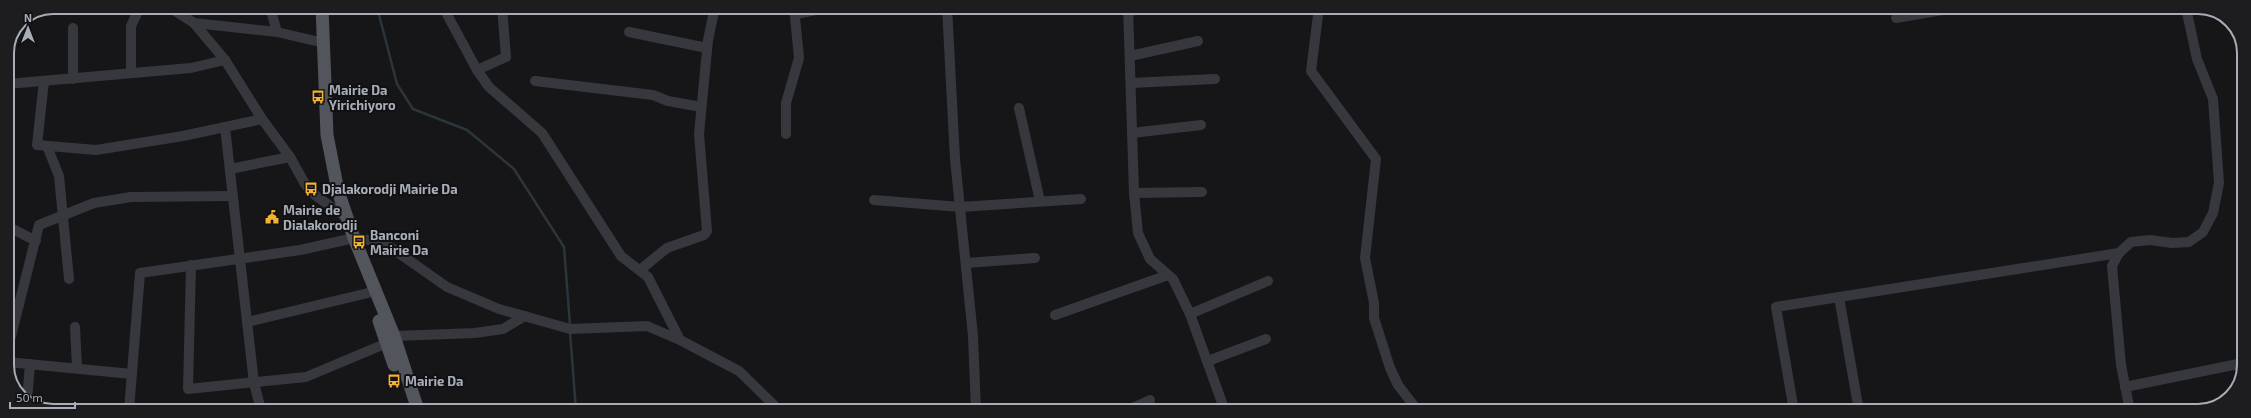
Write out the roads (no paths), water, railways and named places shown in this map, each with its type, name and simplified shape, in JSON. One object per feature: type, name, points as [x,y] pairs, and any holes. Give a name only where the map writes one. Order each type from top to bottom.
[{"type":"main road","points":[[317,14],[321,42],[327,135],[338,192],[347,218],[351,238],[368,293],[390,339]]},
{"type":"main road","points":[[322,14],[320,132],[325,166],[335,208],[351,238],[390,339],[410,404]]},
{"type":"street","points":[[131,73],[131,26],[137,14]]},
{"type":"street","points":[[180,14],[194,23],[225,60],[262,119],[290,157],[309,188],[316,196],[335,208],[347,218]]},
{"type":"street","points":[[272,14],[277,32]]},
{"type":"street","points":[[447,14],[477,70],[489,87],[542,133],[621,256],[648,277],[680,340]]},
{"type":"street","points":[[477,70],[506,57],[503,14]]},
{"type":"street","points":[[640,270],[666,248],[704,236],[707,231],[699,134],[707,48],[714,14]]},
{"type":"street","points":[[786,134],[786,103],[799,58],[795,14]]},
{"type":"street","points":[[947,14],[955,159],[973,336],[977,404]]},
{"type":"street","points":[[1129,14],[1134,193],[1138,233],[1150,259],[1174,279],[1190,314],[1223,404]]},
{"type":"street","points":[[1318,14],[1311,71],[1376,159],[1365,258],[1374,303],[1374,318],[1390,368],[1398,385],[1413,404]]},
{"type":"street","points":[[1896,18],[1919,14]]},
{"type":"street","points":[[2129,404],[2125,386],[2112,266],[2119,253],[2131,242],[2150,240],[2172,243],[2189,242],[2203,232],[2213,213],[2218,183],[2213,99],[2197,59],[2187,14]]},
{"type":"street","points":[[194,23],[277,32],[321,42]]},
{"type":"street","points":[[73,28],[73,78]]},
{"type":"street","points":[[629,32],[707,48]]},
{"type":"street","points":[[1130,56],[1198,41]]},
{"type":"street","points":[[14,83],[191,68],[225,60]]},
{"type":"street","points":[[1131,83],[1215,79]]},
{"type":"street","points":[[44,81],[37,145],[96,150],[183,136],[262,119]]},
{"type":"street","points":[[535,81],[653,95],[668,101],[701,107]]},
{"type":"street","points":[[1019,108],[1040,202]]},
{"type":"street","points":[[1132,133],[1201,125]]},
{"type":"street","points":[[225,127],[254,383],[259,404]]},
{"type":"street","points":[[47,146],[59,176],[69,279]]},
{"type":"street","points":[[230,169],[290,157]]},
{"type":"street","points":[[1134,193],[1202,192]]},
{"type":"street","points":[[14,315],[36,241],[39,225],[94,202],[131,197],[233,196]]},
{"type":"street","points":[[874,200],[960,207],[1081,199]]},
{"type":"street","points":[[14,230],[36,241]]},
{"type":"street","points":[[130,404],[140,273],[300,250],[351,238],[383,242],[447,287],[499,309],[570,329],[646,326],[680,340],[739,371],[772,404]]},
{"type":"street","points":[[1793,404],[1776,307],[2119,253]]},
{"type":"street","points":[[966,263],[1035,258]]},
{"type":"street","points":[[190,265],[188,389],[306,377],[390,339],[475,333],[503,329],[525,316]]},
{"type":"street","points":[[1055,315],[1168,275]]},
{"type":"street","points":[[1190,314],[1268,281]]},
{"type":"street","points":[[247,322],[368,293]]},
{"type":"street","points":[[1839,297],[1858,404]]},
{"type":"street","points":[[75,327],[77,368]]},
{"type":"street","points":[[1208,361],[1266,339]]},
{"type":"street","points":[[14,363],[132,374]]},
{"type":"street","points":[[27,394],[30,364]]},
{"type":"street","points":[[2125,386],[2237,364]]},
{"type":"street","points":[[1141,404],[1150,400]]},
{"type":"waterway","points":[[379,14],[397,84],[413,109],[467,130],[514,169],[564,247],[570,325]]},
{"type":"waterway","points":[[570,332],[576,404]]},
{"type":"place","name":"Mairie Da Yirichiyoro","points":[[318,97]]},
{"type":"place","name":"Djalakorodji Mairie Da","points":[[311,189]]},
{"type":"place","name":"Mairie de Dialakorodji","points":[[272,217]]},
{"type":"place","name":"Banconi Mairie Da","points":[[359,242]]},
{"type":"place","name":"Mairie Da","points":[[394,381]]}]
